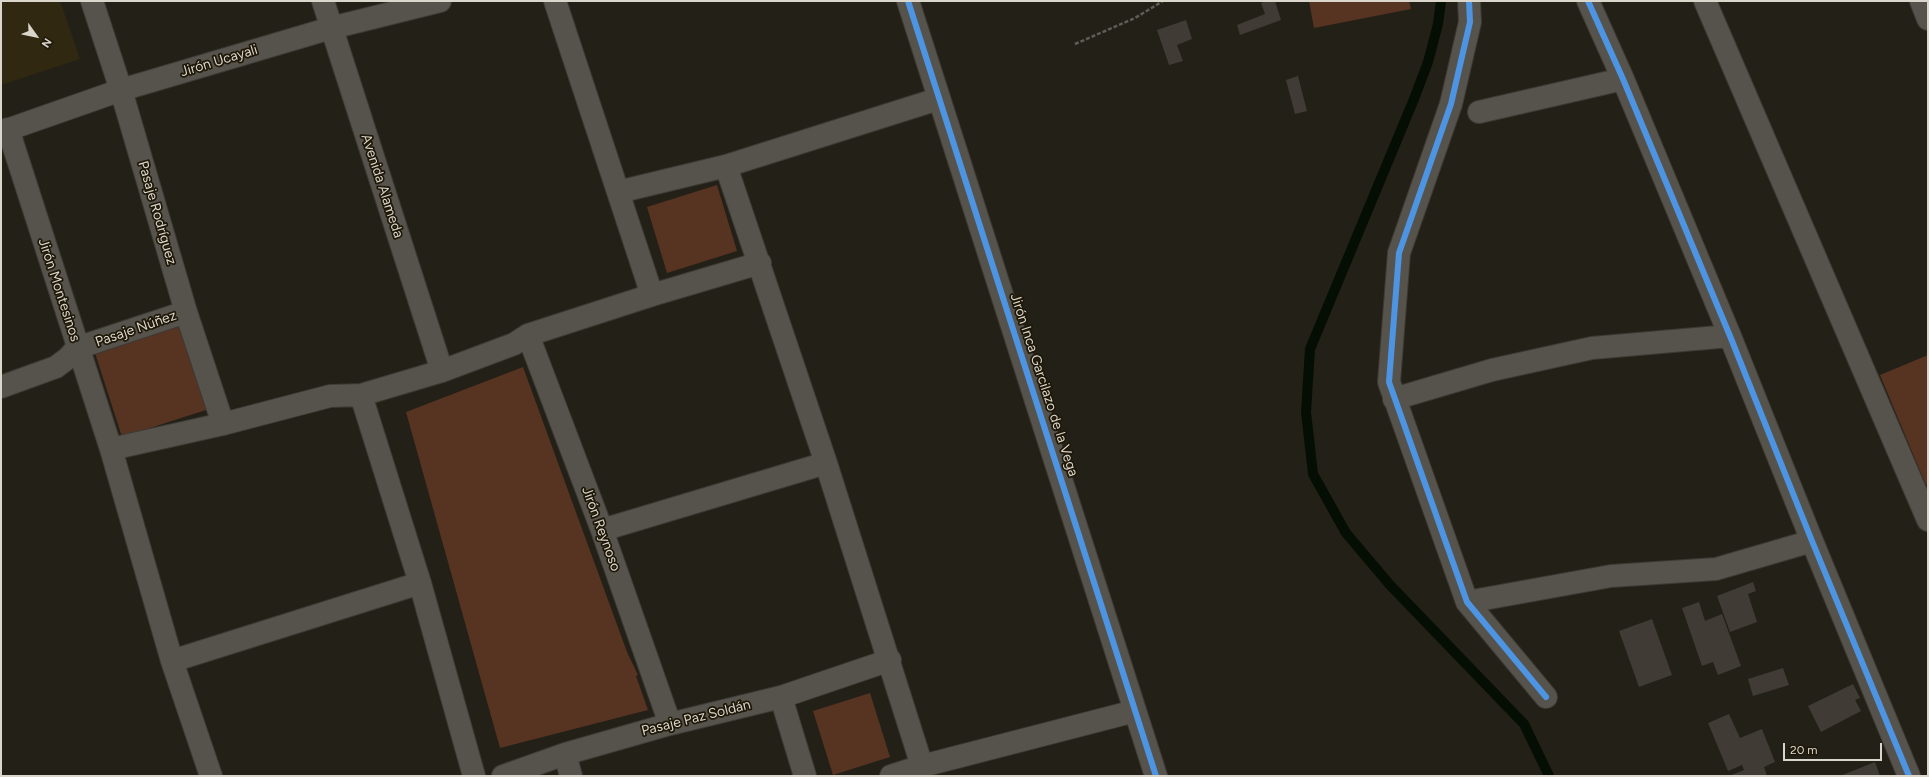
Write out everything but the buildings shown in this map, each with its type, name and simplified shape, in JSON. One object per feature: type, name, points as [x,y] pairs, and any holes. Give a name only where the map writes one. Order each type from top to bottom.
[{"type":"street","name":"Pasaje Rodríguez","points":[[92,1],[121,90],[186,312],[223,424]]},
{"type":"street","name":"Avenida Alameda","points":[[323,1],[442,371]]},
{"type":"street","name":"Jirón Ucayali","points":[[4,131],[121,90],[331,28],[440,1]]},
{"type":"street","points":[[555,1],[652,295]]},
{"type":"street","name":"Jirón Inca Garcilazo de la Vega","points":[[908,1],[938,99],[1056,459],[1156,776]]},
{"type":"street","points":[[1469,1],[1470,22],[1451,104],[1399,253],[1389,382],[1467,602],[1546,697]]},
{"type":"street","points":[[1588,1],[1623,79],[1730,336],[1812,541],[1909,776]]},
{"type":"street","points":[[1705,1],[1923,496],[1928,520]]},
{"type":"street","points":[[1920,1],[1928,19]]},
{"type":"street","points":[[1479,112],[1623,79]]},
{"type":"street","points":[[618,192],[726,166],[938,99]]},
{"type":"street","name":"Jirón Montesinos","points":[[4,131],[111,450],[172,660],[211,776]]},
{"type":"street","points":[[726,166],[826,462],[890,660],[922,766]]},
{"type":"street","points":[[111,450],[223,424],[330,396],[361,395],[442,371],[514,344],[528,335],[652,295],[760,263]]},
{"type":"street","name":"Pasaje Núñez","points":[[1,387],[56,367],[68,358],[77,348],[186,312]]},
{"type":"street","name":"Jirón Reynoso","points":[[528,335],[602,530],[670,724]]},
{"type":"street","points":[[1394,399],[1492,370],[1592,348],[1730,336]]},
{"type":"street","points":[[361,395],[420,584],[474,776]]},
{"type":"street","points":[[602,530],[826,462]]},
{"type":"street","points":[[1467,602],[1611,576],[1716,569],[1812,541]]},
{"type":"street","points":[[172,660],[420,584]]},
{"type":"street","name":"Pasaje Paz Soldán","points":[[503,776],[565,754],[670,724],[781,696],[890,660]]},
{"type":"street","points":[[781,696],[805,776]]},
{"type":"street","points":[[891,776],[922,766],[1135,711]]},
{"type":"street","points":[[565,754],[572,776]]},
{"type":"path","points":[[1074,44],[1135,18],[1163,1]]},
{"type":"shaded area","points":[[1,1],[60,1],[80,59],[1,85]]},
{"type":"shaded area","points":[[1309,1],[1409,1],[1411,9],[1314,28]]},
{"type":"shaded area","points":[[717,185],[737,251],[667,273],[647,207]]},
{"type":"shaded area","points":[[180,326],[206,410],[122,437],[95,353]]},
{"type":"shaded area","points":[[1928,355],[1928,484],[1926,485],[1880,375]]},
{"type":"shaded area","points":[[523,367],[627,652],[638,675],[636,676],[648,710],[500,748],[406,412]]},
{"type":"shaded area","points":[[870,693],[890,757],[833,775],[813,711]]},
{"type":"waterway","points":[[1441,1],[1438,24],[1428,62],[1310,349],[1306,412],[1313,474],[1346,533],[1390,585],[1524,724],[1549,776]]},
{"type":"cycle path","points":[[908,1],[1156,776]]},
{"type":"cycle path","points":[[1469,1],[1470,22],[1451,104],[1399,253],[1389,382],[1467,602],[1546,697]]},
{"type":"cycle path","points":[[1588,1],[1623,79],[1730,336],[1812,541],[1909,776]]}]
